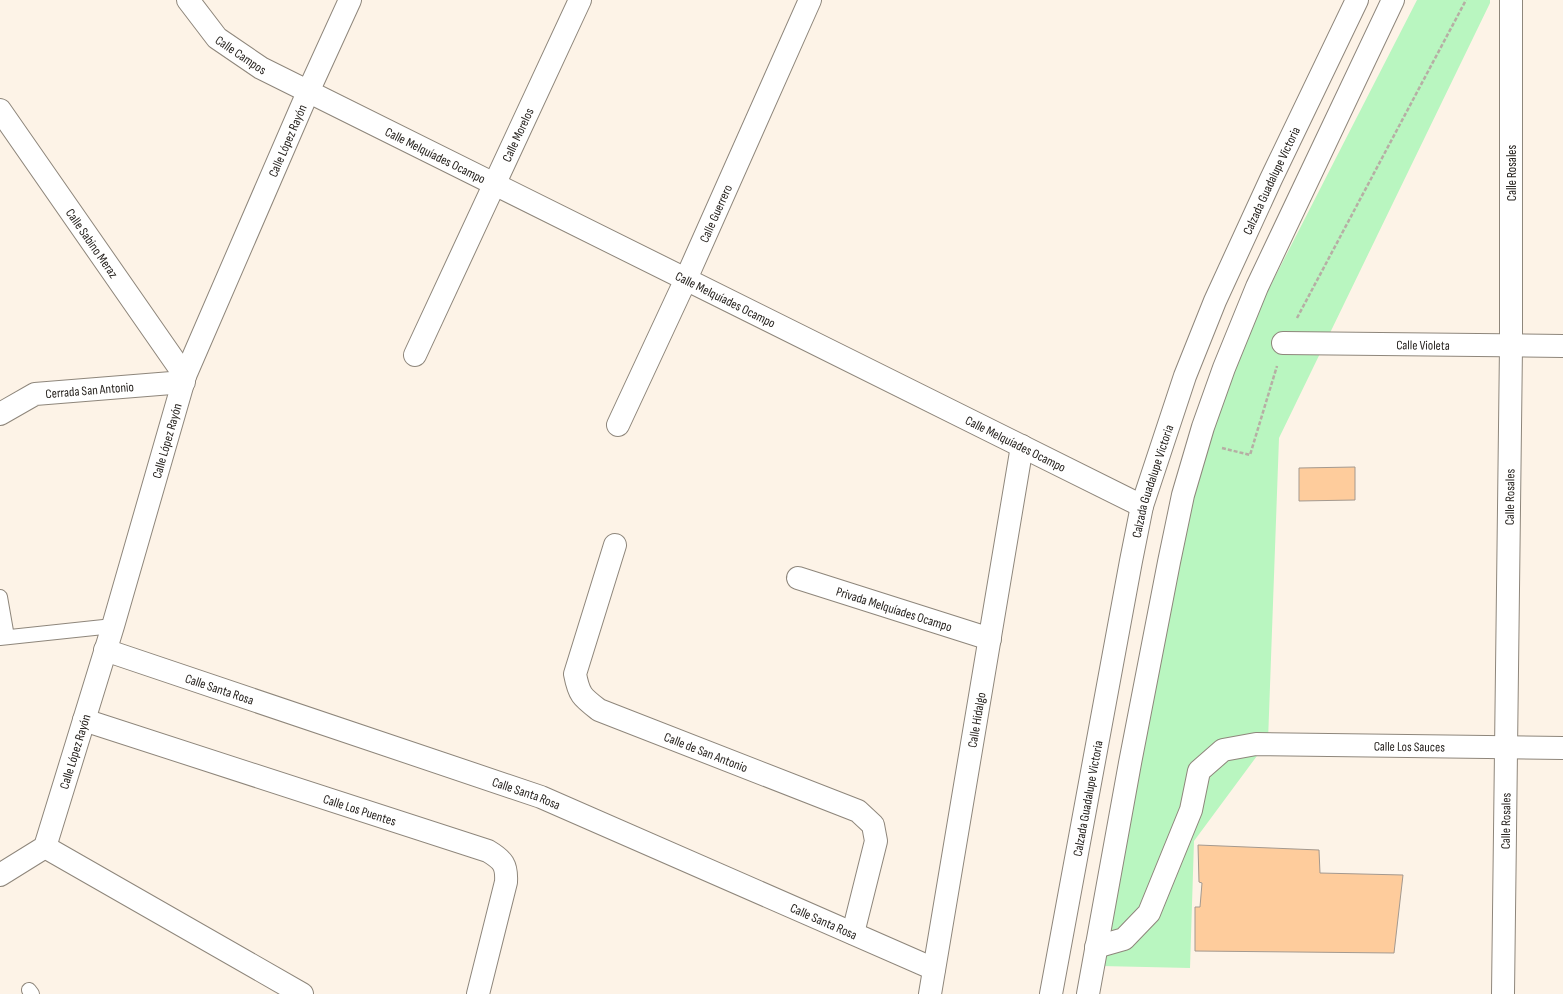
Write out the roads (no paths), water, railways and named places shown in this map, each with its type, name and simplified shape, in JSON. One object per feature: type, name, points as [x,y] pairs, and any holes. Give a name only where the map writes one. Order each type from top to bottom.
[{"type":"street","name":"Calle Campos","points":[[188,0],[217,38],[261,68],[308,92]]},
{"type":"street","name":"Calle López Rayón","points":[[45,847],[113,626],[184,379],[308,92],[350,0]]},
{"type":"street","name":"Calle Morelos","points":[[415,355],[580,0]]},
{"type":"street","name":"Calle Guerrero","points":[[618,425],[686,279],[810,0]]},
{"type":"street","name":"Calzada Guadalupe Victoria","points":[[1051,994],[1142,506],[1185,376],[1215,301],[1271,178],[1357,0]]},
{"type":"street","points":[[1088,994],[1130,763],[1169,562],[1183,495],[1203,427],[1224,368],[1257,287],[1393,0]]},
{"type":"street","name":"Calle Rosales","points":[[1502,994],[1511,346],[1511,0]]},
{"type":"street","name":"Calle Melquíades Ocampo","points":[[308,92],[1142,506]]},
{"type":"street","name":"Calle Sabino Meraz","points":[[0,110],[184,379]]},
{"type":"street","name":"Calle Violeta","points":[[1284,343],[1563,346]]},
{"type":"street","name":"Cerrada San Antonio","points":[[0,414],[35,394],[184,379]]},
{"type":"street","name":"Calle Hidalgo","points":[[930,994],[1022,446]]},
{"type":"street","name":"Calle de San Antonio","points":[[615,545],[575,674],[578,690],[599,710],[858,811],[873,825],[876,841],[853,934]]},
{"type":"street","name":"Privada Melquíades Ocampo","points":[[798,578],[990,639]]},
{"type":"street","name":"Calle Santa Rosa","points":[[105,650],[541,797],[934,969]]},
{"type":"street","name":"Calle Los Puentes","points":[[84,720],[488,851],[496,856],[503,861],[507,870],[506,882],[478,994]]},
{"type":"street","name":"Calle Los Sauces","points":[[1096,946],[1124,939],[1149,913],[1191,810],[1199,771],[1223,750],[1256,744],[1563,748]]},
{"type":"street","points":[[0,875],[45,847],[302,994]]},
{"type":"lane","points":[[0,597],[4,637],[113,626]]}]
